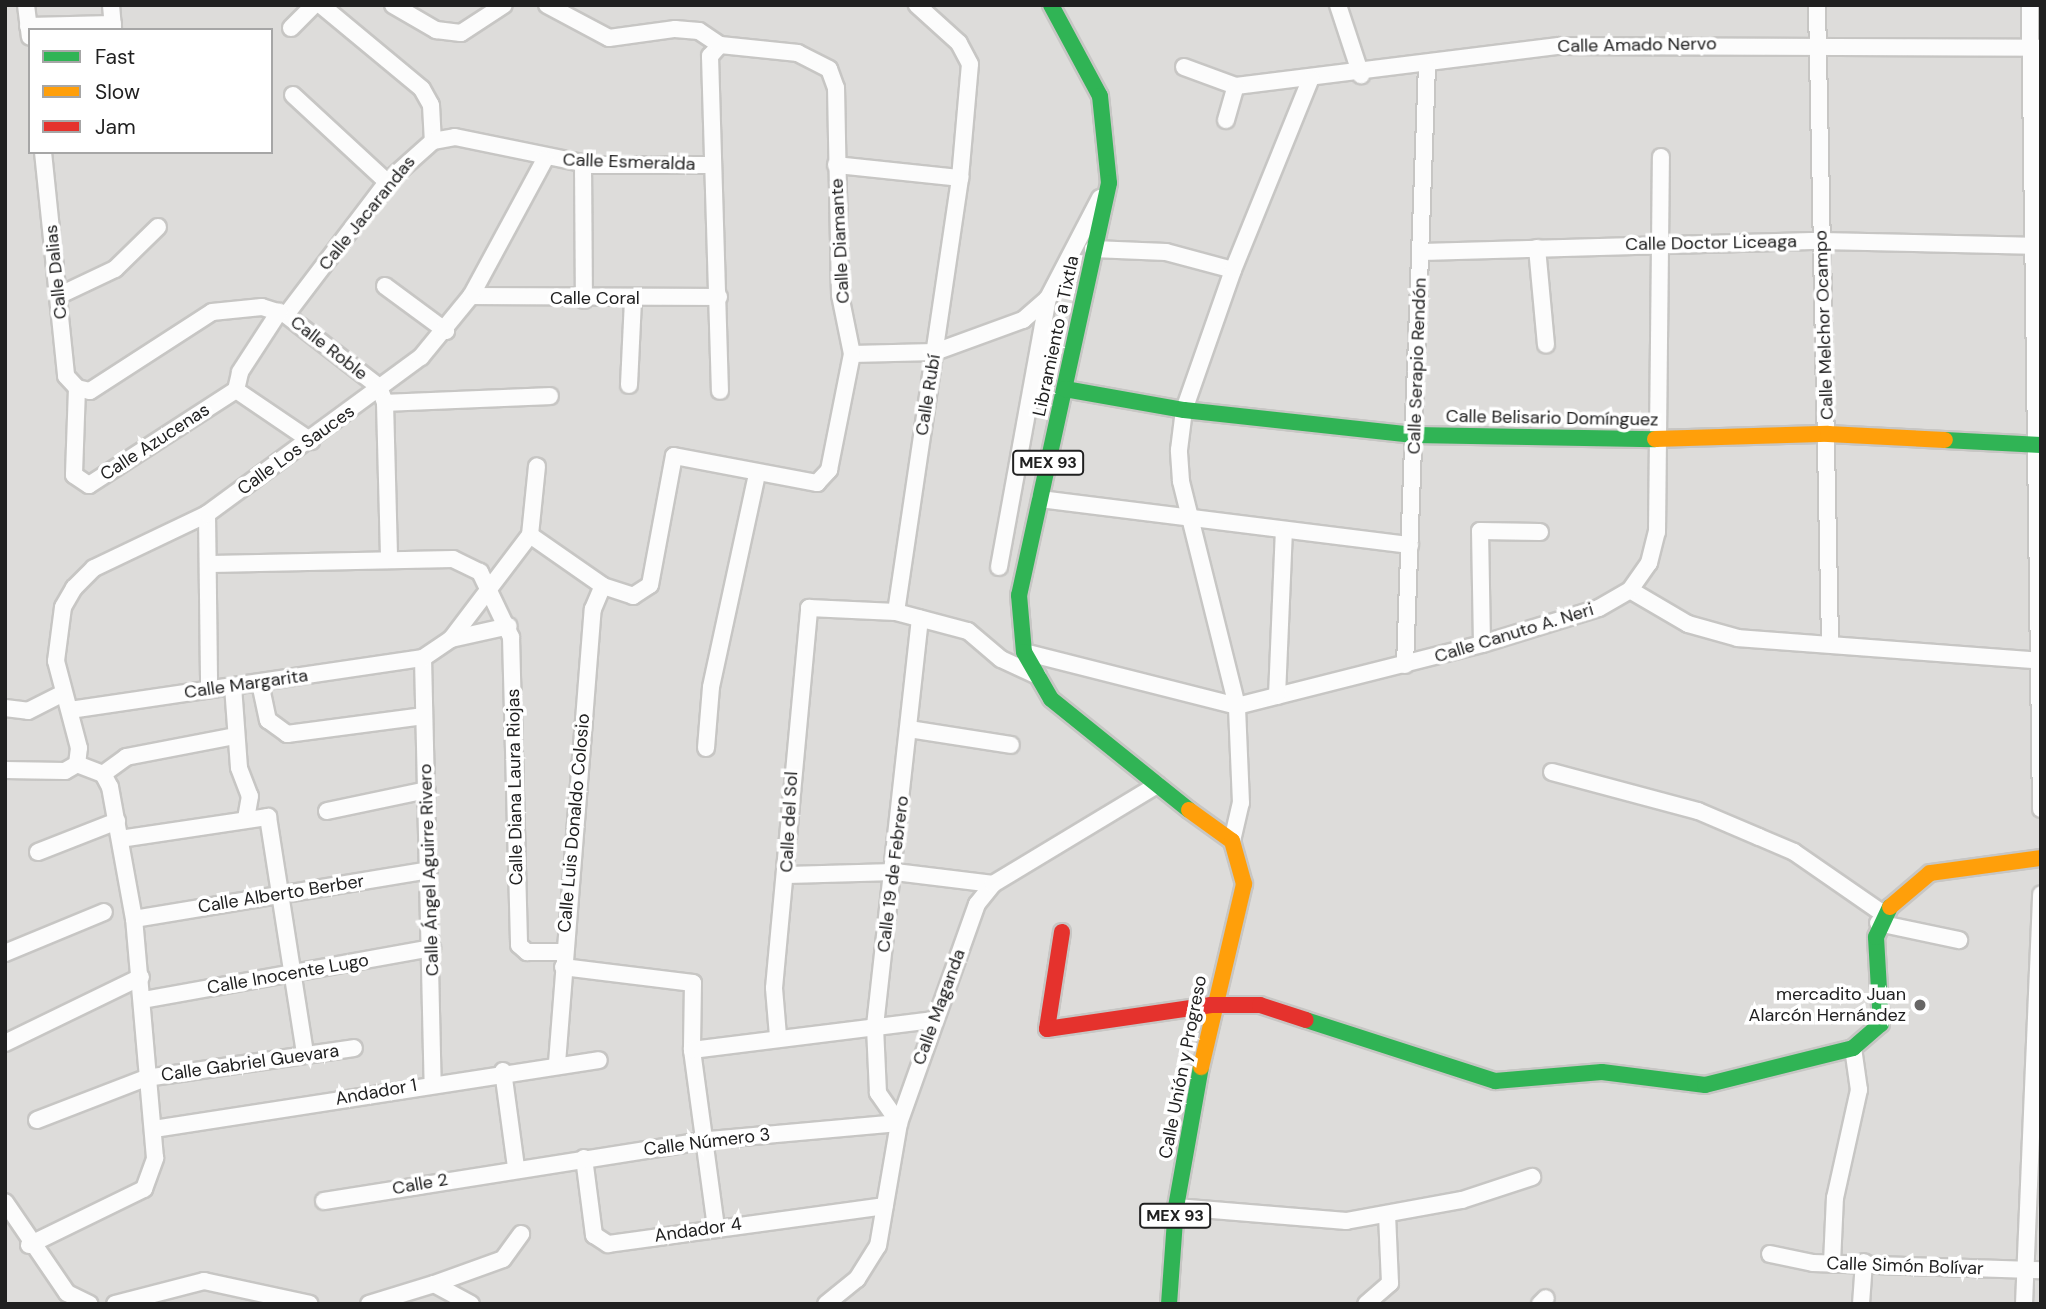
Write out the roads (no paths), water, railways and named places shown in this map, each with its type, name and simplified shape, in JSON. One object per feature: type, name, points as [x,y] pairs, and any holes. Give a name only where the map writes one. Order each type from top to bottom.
[{"type":"street","points":[[26,5],[29,28]]},
{"type":"street","points":[[92,28],[113,27],[111,5]]},
{"type":"street","points":[[290,28],[314,5]]},
{"type":"street","points":[[321,5],[422,89],[431,105],[433,141],[455,137],[545,159]]},
{"type":"street","points":[[393,5],[436,30],[461,33],[504,5]]},
{"type":"street","name":"Calle Diamante","points":[[547,5],[609,38],[675,29],[699,31],[720,45],[798,53],[828,69],[836,88],[840,295],[852,354]]},
{"type":"street","name":"Calle Rubí","points":[[896,612],[960,178],[970,64],[959,43],[917,5]]},
{"type":"street","name":"Libramiento a Tixtla","points":[[1051,5],[1100,96],[1109,183],[1019,595],[1024,652],[1051,699],[1157,785],[1233,841]]},
{"type":"street","points":[[1338,5],[1361,75]]},
{"type":"street","name":"Calle Melchor Ocampo","points":[[1817,5],[1828,434],[1830,644]]},
{"type":"street","points":[[2030,5],[2036,48],[2041,809]]},
{"type":"street","name":"Calle Amado Nervo","points":[[1236,86],[1361,75],[1559,46],[1816,42],[2036,48]]},
{"type":"street","points":[[720,45],[710,56],[720,391]]},
{"type":"street","name":"Calle Serapio Rendón","points":[[1405,665],[1427,66]]},
{"type":"street","points":[[1184,67],[1236,86],[1226,120]]},
{"type":"street","points":[[1233,841],[1241,803],[1237,706],[1181,470],[1184,410],[1233,270],[1311,78]]},
{"type":"street","points":[[293,95],[387,183]]},
{"type":"street","name":"Calle Jacarandas","points":[[236,390],[240,372],[282,314],[387,183],[433,141]]},
{"type":"street","name":"Calle Dalias","points":[[43,154],[66,376],[77,388]]},
{"type":"street","points":[[1661,157],[1657,532],[1649,563],[1630,590],[1688,624],[1738,638],[1830,644],[1897,655],[2039,661]]},
{"type":"street","name":"Calle Esmeralda","points":[[545,159],[583,164],[713,165]]},
{"type":"street","name":"Calle Los Sauces","points":[[77,764],[69,710],[56,661],[63,607],[74,588],[94,568],[207,514],[311,441],[446,331],[471,296],[545,159]]},
{"type":"street","points":[[583,164],[584,300]]},
{"type":"street","points":[[836,165],[960,178]]},
{"type":"street","points":[[999,567],[1048,298],[1109,183]]},
{"type":"street","points":[[58,296],[115,269],[158,227]]},
{"type":"street","name":"Calle Doctor Liceaga","points":[[1422,252],[1821,241],[2038,246]]},
{"type":"street","points":[[1537,247],[1546,345]]},
{"type":"street","points":[[1093,249],[1178,254],[1233,270]]},
{"type":"street","points":[[385,286],[446,331]]},
{"type":"street","name":"Calle Coral","points":[[471,296],[584,300],[719,297]]},
{"type":"street","points":[[530,535],[603,586],[633,596],[650,585],[674,457],[757,474],[824,479],[852,354],[935,352],[1023,320],[1048,298]]},
{"type":"street","points":[[629,385],[633,299]]},
{"type":"street","name":"Calle Roble","points":[[77,388],[90,391],[212,312],[235,308],[282,314],[379,387]]},
{"type":"street","points":[[379,387],[385,403],[389,560]]},
{"type":"street","name":"Calle Azucenas","points":[[77,388],[74,475],[89,485],[236,390]]},
{"type":"street","name":"Calle Belisario Domínguez","points":[[1065,389],[1184,410],[1414,435],[1657,439],[1828,434],[2040,445]]},
{"type":"street","points":[[236,390],[311,441]]},
{"type":"street","points":[[385,403],[550,396]]},
{"type":"street","points":[[423,658],[451,639],[486,589],[530,535],[537,466]]},
{"type":"street","points":[[706,748],[710,687],[757,474]]},
{"type":"street","points":[[1040,499],[1410,545]]},
{"type":"street","points":[[207,514],[211,564],[209,688]]},
{"type":"street","points":[[1277,696],[1284,531]]},
{"type":"street","points":[[1482,644],[1480,531],[1540,532]]},
{"type":"street","points":[[211,564],[389,560],[468,563],[509,626],[451,639]]},
{"type":"street","name":"Calle Luis Donaldo Colosio","points":[[557,1063],[563,959],[593,609],[603,586]]},
{"type":"street","name":"Calle Canuto A. Neri","points":[[1024,652],[1237,706],[1482,644],[1599,608],[1630,590]]},
{"type":"street","name":"Calle del Sol","points":[[778,1036],[774,988],[787,875],[809,608],[896,612]]},
{"type":"street","points":[[896,612],[968,631],[1001,659],[1038,676]]},
{"type":"street","name":"Calle 19 de Febrero","points":[[899,1123],[878,1093],[874,1026],[895,873],[920,618]]},
{"type":"street","name":"Calle Diana Laura Riojas","points":[[509,626],[519,945],[527,952],[693,983],[692,1050]]},
{"type":"street","name":"Calle Margarita","points":[[69,710],[423,658]]},
{"type":"street","name":"Calle Ángel Aguirre Rivero","points":[[423,658],[432,948],[433,1083]]},
{"type":"street","points":[[260,683],[274,730],[287,734],[424,716]]},
{"type":"street","points":[[233,686],[235,736],[250,796],[246,819]]},
{"type":"street","points":[[5,708],[28,711],[63,693]]},
{"type":"street","points":[[909,729],[1011,745]]},
{"type":"street","points":[[103,774],[126,757],[235,736]]},
{"type":"street","points":[[5,770],[54,772],[77,764],[103,774]]},
{"type":"street","points":[[1552,772],[1673,803],[1759,837],[1794,852],[1880,918],[1959,940]]},
{"type":"street","points":[[29,1245],[144,1189],[153,1174],[154,1129],[146,1078],[143,1000],[134,919],[117,821],[103,774]]},
{"type":"street","name":"Calle Maganda","points":[[826,1304],[870,1264],[899,1123],[932,1020],[977,904],[993,884],[1157,785]]},
{"type":"street","points":[[327,811],[427,790]]},
{"type":"street","points":[[120,839],[268,817],[305,1053]]},
{"type":"street","points":[[38,852],[117,821]]},
{"type":"street","name":"Calle Unión y Progreso","points":[[1169,1304],[1176,1207],[1212,1005],[1244,884],[1233,841]]},
{"type":"street","points":[[1062,932],[1047,1029],[1212,1005],[1260,1005],[1517,1083],[1602,1072],[1705,1085],[1853,1048],[1881,1024],[1880,918],[1930,873],[2041,858]]},
{"type":"street","name":"Calle Alberto Berber","points":[[134,919],[429,870]]},
{"type":"street","points":[[787,875],[895,873],[993,884]]},
{"type":"street","points":[[2024,1304],[2033,1270],[2041,894]]},
{"type":"street","points":[[5,953],[104,912]]},
{"type":"street","name":"Calle Inocente Lugo","points":[[143,1000],[432,948]]},
{"type":"street","points":[[5,1042],[141,978]]},
{"type":"street","points":[[716,1227],[709,1140],[692,1050],[778,1036],[932,1020]]},
{"type":"street","name":"Calle Gabriel Guevara","points":[[37,1120],[146,1078],[354,1048]]},
{"type":"street","points":[[1832,1263],[1835,1198],[1858,1090],[1853,1048]]},
{"type":"street","name":"Andador 1","points":[[154,1129],[503,1071],[599,1060]]},
{"type":"street","points":[[503,1071],[516,1167]]},
{"type":"street","name":"Calle Número 3","points":[[516,1167],[709,1140],[899,1123]]},
{"type":"street","name":"Andador 4","points":[[584,1158],[599,1242],[884,1206]]},
{"type":"street","name":"Calle 2","points":[[324,1201],[516,1167]]},
{"type":"street","points":[[1176,1207],[1346,1221],[1423,1208],[1532,1177]]},
{"type":"street","points":[[5,1202],[29,1245],[85,1302]]},
{"type":"street","points":[[1366,1304],[1390,1283],[1387,1215]]},
{"type":"street","points":[[369,1304],[503,1259],[521,1234]]},
{"type":"street","name":"Calle Simón Bolívar","points":[[1770,1254],[1832,1263],[1864,1262],[2033,1270]]},
{"type":"street","points":[[1861,1304],[1864,1262]]},
{"type":"street","points":[[115,1304],[204,1281],[310,1304]]},
{"type":"street","points":[[434,1284],[471,1304]]},
{"type":"place","name":"mercadito Juan Alarcón Hernández","points":[[1920,1005]]}]
